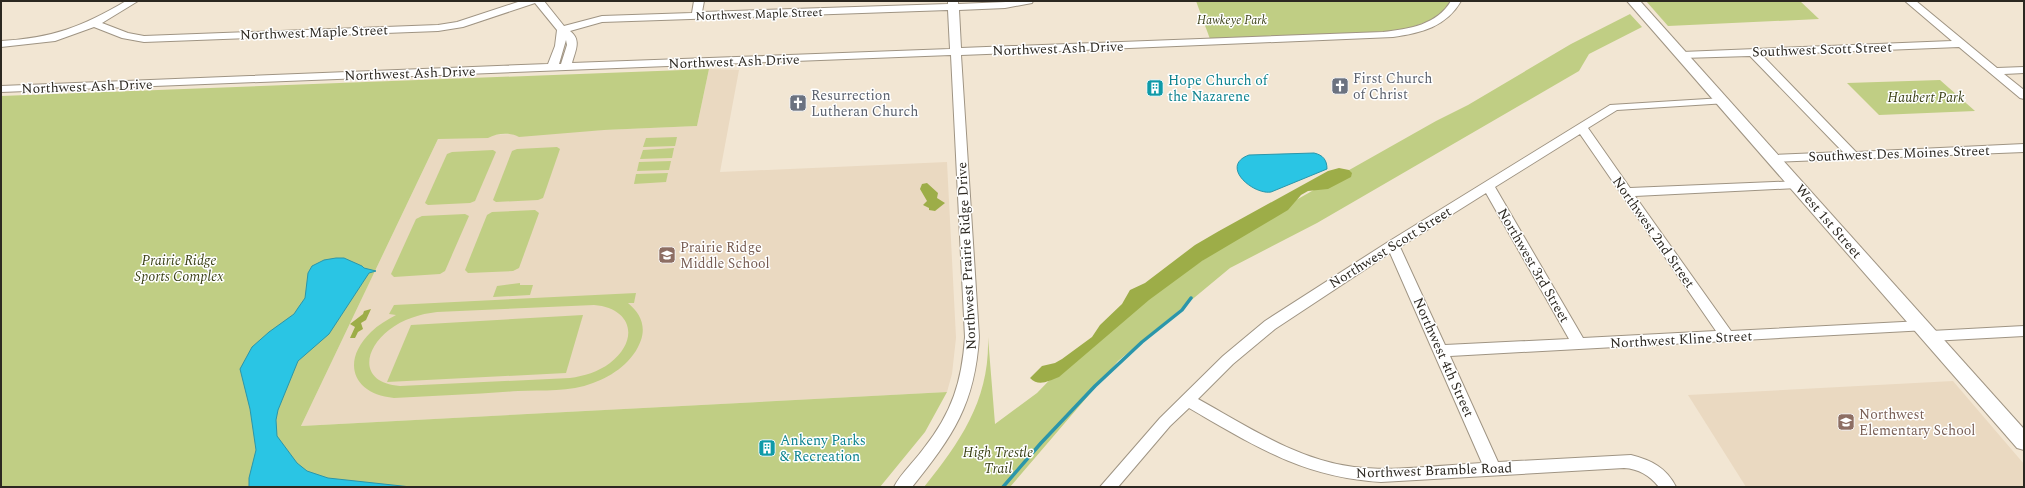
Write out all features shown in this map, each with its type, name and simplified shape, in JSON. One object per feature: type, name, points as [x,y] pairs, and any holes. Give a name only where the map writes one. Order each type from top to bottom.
[{"type":"main road","name":"West 1st Street","points":[[1633,1],[1775,159],[2024,442]]},
{"type":"street","points":[[1,44],[33,42],[55,38],[95,24],[133,1]]},
{"type":"street","name":"Northwest Maple Street","points":[[95,24],[126,36],[144,39],[438,28],[465,23],[531,1]]},
{"type":"street","points":[[539,1],[562,30],[571,37],[572,45],[566,67]]},
{"type":"street","points":[[696,16],[699,1]]},
{"type":"street","points":[[802,12],[803,1]]},
{"type":"street","name":"Northwest Maple Street","points":[[562,30],[602,20],[953,4],[1005,5],[1028,1]]},
{"type":"street","name":"Northwest Ash Drive","points":[[1,89],[1383,35],[1405,32],[1435,22],[1450,11],[1456,1]]},
{"type":"street","points":[[1910,1],[2024,96]]},
{"type":"street","name":"Northwest Prairie Ridge Drive","points":[[902,487],[942,437],[953,419],[962,398],[972,358],[953,4]]},
{"type":"street","points":[[552,68],[560,46],[562,30]]},
{"type":"street","name":"Southwest Scott Street","points":[[1682,55],[1962,44]]},
{"type":"street","points":[[1753,52],[1852,155]]},
{"type":"street","points":[[1994,71],[2024,70]]},
{"type":"street","name":"Northwest Scott Street","points":[[1108,487],[1144,444],[1228,360],[1270,325],[1302,302],[1609,110],[1620,106],[1723,101]]},
{"type":"street","name":"Northwest 2nd Street","points":[[1581,127],[1727,336]]},
{"type":"street","name":"Southwest Des Moines Street","points":[[1775,159],[2024,148]]},
{"type":"street","points":[[1626,192],[1797,184]]},
{"type":"street","name":"Northwest 3rd Street","points":[[1488,186],[1579,344]]},
{"type":"street","name":"Northwest 4th Street","points":[[1393,245],[1493,469]]},
{"type":"street","name":"Northwest Kline Street","points":[[1441,351],[1727,336],[1926,331],[2024,331]]},
{"type":"street","name":"Northwest Bramble Road","points":[[1188,400],[1286,454],[1329,470],[1362,475],[1633,461],[1647,466],[1659,475],[1668,487]]},
{"type":"shaded area","name":"Prairie Ridge Middle School","points":[[709,69],[739,70],[720,172],[947,162],[956,338],[952,374],[947,392],[301,426],[439,137],[697,126]]},
{"type":"shaded area","name":"Northwest Elementary School","points":[[1953,381],[2024,464],[2024,487],[1746,487],[1688,395]]},
{"type":"green space","name":"Hawkeye Park","points":[[1196,1],[1450,1],[1440,14],[1426,22],[1394,31],[1210,39]]},
{"type":"green space","points":[[1646,1],[1800,1],[1819,19],[1668,26]]},
{"type":"green space","name":"High Trestle Trail","points":[[1630,14],[1642,27],[1589,54],[1579,71],[1317,223],[1230,268],[1118,361],[1010,487],[924,487],[950,453],[971,418],[984,380],[988,337],[995,424],[1037,393],[1070,359],[1139,303],[1273,213],[1436,121],[1468,105],[1571,44]]},
{"type":"green space","name":"Prairie Ridge Sports Complex","points":[[709,69],[697,126],[604,130],[519,137],[512,134],[504,134],[495,135],[488,138],[438,139],[301,426],[947,392],[925,432],[880,487],[1,487],[1,96]]},
{"type":"green space","name":"Haubert Park","points":[[1940,80],[1975,111],[1879,115],[1847,83]]},
{"type":"green space","points":[[677,137],[675,146],[643,147],[646,138]]},
{"type":"green space","points":[[557,147],[560,149],[543,198],[538,200],[496,202],[493,200],[512,151],[517,149]]},
{"type":"green space","points":[[674,148],[672,158],[640,159],[643,150]]},
{"type":"green space","points":[[493,150],[496,152],[475,201],[470,203],[428,205],[425,203],[447,154],[452,152]]},
{"type":"green space","points":[[671,161],[669,170],[637,171],[639,162]]},
{"type":"green space","points":[[1339,168],[1349,170],[1352,173],[1351,177],[1328,189],[1308,191],[1301,195],[1288,210],[1202,261],[1149,300],[1059,377],[1040,383],[1033,381],[1030,378],[1042,366],[1055,363],[1062,359],[1092,337],[1100,325],[1122,304],[1130,290],[1145,283],[1195,245],[1328,171]]},
{"type":"green space","points":[[668,173],[666,182],[634,184],[636,174]]},
{"type":"green space","points":[[927,183],[938,193],[937,198],[945,203],[935,211],[929,210],[929,208],[923,205],[927,201],[920,189],[922,184]]},
{"type":"green space","points":[[535,210],[539,213],[519,268],[513,271],[468,273],[465,270],[487,215],[492,212]]},
{"type":"green space","points":[[465,214],[469,216],[445,271],[440,274],[394,277],[391,274],[416,219],[422,216]]},
{"type":"green space","points":[[520,283],[520,285],[533,285],[530,295],[493,297],[497,286]]},
{"type":"green space","points":[[636,293],[634,303],[628,303],[639,315],[643,329],[638,348],[622,367],[601,380],[584,386],[556,390],[394,398],[380,395],[368,390],[360,383],[354,365],[356,354],[362,343],[371,332],[396,315],[389,314],[394,305]],"holes":[[[594,305],[607,307],[617,312],[628,326],[626,345],[610,363],[596,371],[580,376],[570,378],[400,386],[387,384],[378,379],[372,372],[369,365],[370,356],[380,338],[394,326],[424,314],[437,312]]]},
{"type":"green space","points":[[371,309],[366,320],[361,323],[363,329],[358,332],[355,338],[350,338],[355,327],[350,324],[363,314],[364,311]]},
{"type":"green space","points":[[583,315],[566,373],[387,382],[411,325]]},
{"type":"water","points":[[1314,153],[1324,158],[1327,169],[1271,192],[1264,192],[1248,185],[1238,172],[1237,166],[1241,160],[1249,155]]},
{"type":"water","points":[[344,258],[364,268],[376,271],[369,273],[329,334],[298,361],[278,410],[276,420],[277,436],[297,463],[307,471],[328,478],[411,487],[249,487],[249,478],[256,450],[250,409],[240,369],[252,347],[269,332],[294,314],[305,298],[308,273],[312,266],[324,260]]},
{"type":"waterway","points":[[1003,487],[1041,443],[1095,386],[1142,342],[1182,310],[1191,298]]},
{"type":"place","name":"First Church of Christ","points":[[1340,86]]},
{"type":"place","name":"Hope Church of the Nazarene","points":[[1155,88]]},
{"type":"place","name":"Resurrection Lutheran Church","points":[[798,103]]},
{"type":"place","name":"Prairie Ridge Middle School","points":[[667,255]]},
{"type":"place","name":"Northwest Elementary School","points":[[1846,422]]},
{"type":"place","name":"Ankeny Parks & Recreation","points":[[767,448]]}]
